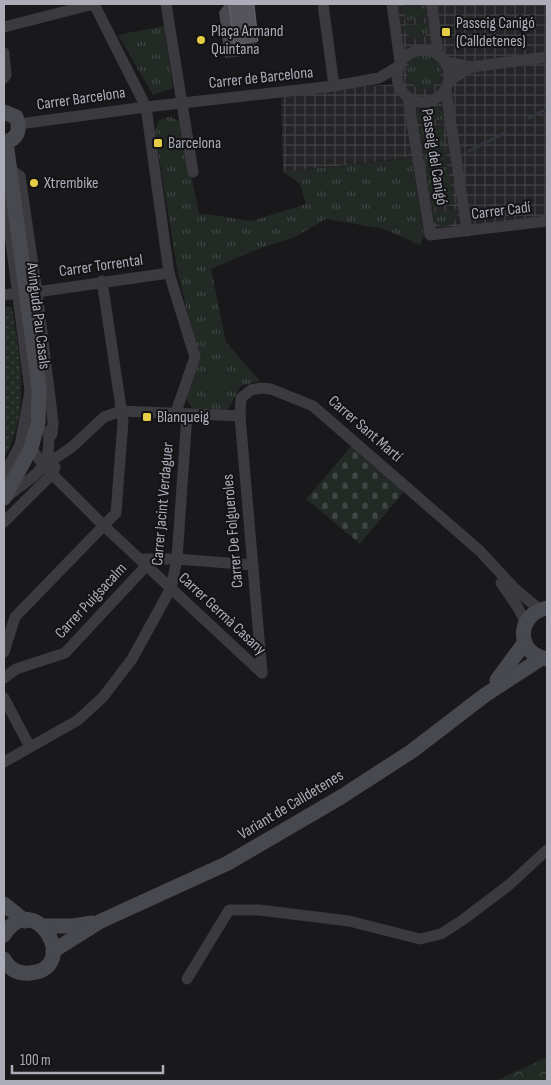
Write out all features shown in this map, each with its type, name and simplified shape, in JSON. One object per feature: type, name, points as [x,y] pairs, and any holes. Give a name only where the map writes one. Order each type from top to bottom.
[{"type":"street","points":[[4,26],[94,4]]},
{"type":"street","name":"Carrer Jacint Verdaguer","points":[[4,762],[78,720],[103,697],[132,660],[171,588],[177,559],[181,413],[195,357],[169,273],[146,107],[94,4]]},
{"type":"street","points":[[166,4],[194,172]]},
{"type":"street","points":[[323,4],[334,86]]},
{"type":"street","points":[[392,4],[399,64],[398,84],[408,98]]},
{"type":"street","name":"Passeig del Canigó","points":[[432,4],[448,86],[468,231]]},
{"type":"street","points":[[399,64],[406,55],[422,49],[471,67],[547,58]]},
{"type":"street","points":[[4,53],[6,75],[4,78]]},
{"type":"street","name":"Carrer de Barcelona","points":[[146,107],[334,86],[379,78],[399,64]]},
{"type":"street","points":[[448,86],[471,67]]},
{"type":"street","name":"Carrer de Barcelona","points":[[379,78],[398,84]]},
{"type":"street","name":"Passeig del Canigó","points":[[408,98],[415,101],[432,101],[448,86]]},
{"type":"street","name":"Passeig del Canigó","points":[[408,98],[430,235]]},
{"type":"street","name":"Carrer Barcelona","points":[[19,124],[146,107]]},
{"type":"street","points":[[4,112],[16,117],[19,124]]},
{"type":"street","name":"Avinguda Pau Casals","points":[[4,499],[48,470],[49,456],[49,443],[7,173],[5,142],[14,139],[18,132],[19,124]]},
{"type":"street","name":"Avinguda Pau Casals","points":[[7,173],[20,176],[53,422],[49,443]]},
{"type":"street","name":"Avinguda Pau Casals","points":[[4,187],[30,391],[20,445],[4,475]]},
{"type":"street","name":"Carrer Cadí","points":[[430,235],[547,222]]},
{"type":"street","name":"Carrer Torrental","points":[[37,292],[102,281],[169,273]]},
{"type":"street","points":[[4,652],[15,617],[116,513],[123,421],[102,281]]},
{"type":"street","points":[[4,295],[18,293]]},
{"type":"street","name":"Avinguda Pau Casals","points":[[4,499],[31,448],[38,422],[39,388]]},
{"type":"street","name":"Carrer Sant Martí","points":[[240,416],[241,398],[251,390],[261,388],[271,389],[313,406],[446,520],[480,551],[514,588],[543,608]]},
{"type":"street","points":[[4,522],[59,456],[104,417],[121,411],[240,416]]},
{"type":"street","name":"Carrer De Folgueroles","points":[[240,416],[262,673]]},
{"type":"street","points":[[48,470],[31,448],[49,443],[59,456]]},
{"type":"street","name":"Carrer Germà Casany","points":[[48,470],[143,563],[262,673]]},
{"type":"street","name":"Carrer Sant Martí","points":[[446,520],[489,566],[517,606],[526,623]]},
{"type":"street","points":[[143,563],[177,559],[252,564]]},
{"type":"street","name":"Carrer Puigsacalm","points":[[4,678],[16,669],[64,653],[143,563]]},
{"type":"street","points":[[543,608],[532,614],[524,628],[525,642],[530,651],[544,658]]},
{"type":"street","name":"Variant de Calldetenes","points":[[485,695],[507,669],[525,642]]},
{"type":"street","name":"Variant de Calldetenes","points":[[5,964],[22,973],[36,972],[48,962],[53,951],[101,921],[228,863],[332,802],[412,751],[485,695],[544,658]]},
{"type":"street","points":[[4,698],[30,747]]},
{"type":"street","points":[[187,978],[229,910],[259,910],[349,921],[420,939],[441,934],[464,919],[509,885],[547,850]]},
{"type":"street","name":"Variant de Calldetenes","points":[[4,904],[25,921],[42,926],[73,926],[101,921]]},
{"type":"street","points":[[5,929],[25,921]]},
{"type":"street","points":[[42,926],[51,937],[53,951]]},
{"type":"shaded area","points":[[390,4],[547,4],[547,224],[430,235],[417,157],[283,172],[281,92],[398,84]]},
{"type":"green space","points":[[403,4],[425,4],[427,16],[431,17],[401,21],[405,19]]},
{"type":"green space","points":[[432,22],[428,34],[417,40],[407,35],[402,26]]},
{"type":"green space","points":[[164,26],[173,88],[153,95],[118,35]]},
{"type":"green space","points":[[424,55],[436,60],[441,72],[436,84],[424,89],[412,84],[407,72],[412,60]]},
{"type":"green space","points":[[428,105],[439,108],[445,119],[415,123],[417,113]]},
{"type":"green space","points":[[169,116],[180,122],[199,213],[252,221],[306,204],[300,184],[283,172],[412,158],[424,236],[420,245],[384,229],[326,219],[293,238],[258,249],[211,269],[226,342],[260,381],[241,386],[227,411],[192,408],[186,398],[198,357],[177,269],[155,132],[158,121]]},
{"type":"green space","points":[[446,124],[442,126],[453,202],[458,204],[428,208],[432,206],[420,129],[416,128]]},
{"type":"green space","points":[[458,209],[454,221],[450,225],[443,227],[433,222],[428,213]]},
{"type":"green space","points":[[12,307],[20,364],[21,403],[18,422],[4,458],[4,308]]},
{"type":"green space","points":[[211,373],[219,376],[222,384],[219,392],[211,395],[203,392],[200,384],[203,376]]},
{"type":"green space","points":[[354,443],[407,488],[360,544],[306,499]]},
{"type":"green space","points":[[547,1057],[547,1081],[495,1081]]},
{"type":"building","points":[[229,4],[254,4],[258,41],[234,45]]},
{"type":"waterway","points":[[529,118],[547,109]]},
{"type":"waterway","points":[[469,151],[505,133]]},
{"type":"place","name":"Passeig Canigó (Calldetenes)","points":[[446,32]]},
{"type":"place","name":"Plaça Armand Quintana","points":[[201,40]]},
{"type":"place","name":"Barcelona","points":[[158,143]]},
{"type":"place","name":"Xtrembike","points":[[34,183]]},
{"type":"place","name":"Blanqueig","points":[[147,417]]}]
